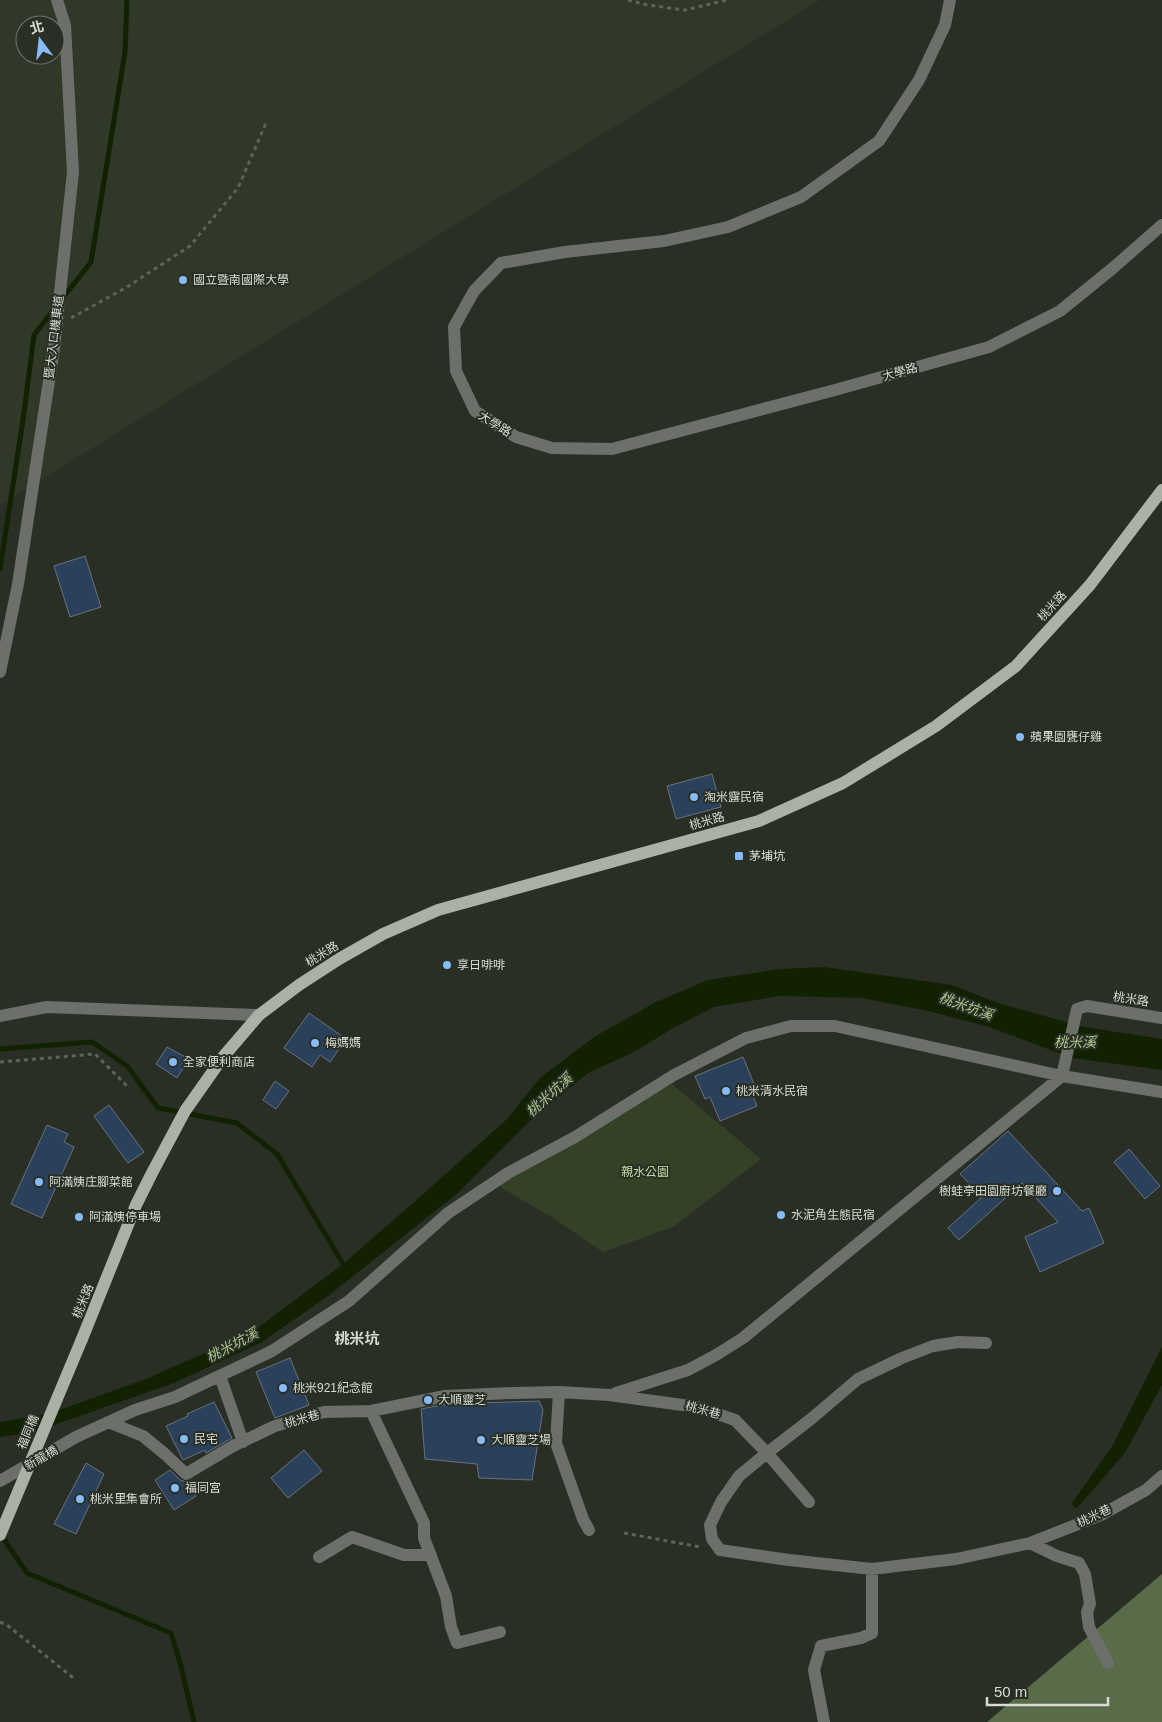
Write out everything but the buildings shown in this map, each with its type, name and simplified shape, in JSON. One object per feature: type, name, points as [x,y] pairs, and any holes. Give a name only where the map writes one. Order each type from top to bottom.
[{"type":"main road","name":"桃米路","points":[[82,1339],[136,1206],[181,1119],[223,1058],[259,1015],[299,985],[339,959],[383,934],[438,910],[759,821],[843,783],[936,726],[1016,666],[1090,585],[1162,490]]},
{"type":"main road","name":"福同橋","points":[[0,1535],[82,1339]]},
{"type":"street","name":"暨大入口機車道","points":[[0,672],[18,584],[56,326],[73,172],[65,25],[57,0]]},
{"type":"street","name":"大學路","points":[[950,0],[945,24],[919,80],[879,141],[801,197],[728,227],[664,241],[565,252],[502,263],[474,291],[454,327],[456,371],[475,411],[516,437],[552,448],[612,448],[835,390],[989,347],[1060,311],[1162,225]]},
{"type":"street","name":"桃米路","points":[[1063,1070],[1077,1009],[1087,1006],[1162,1018]]},
{"type":"street","points":[[0,1016],[47,1007],[259,1015]]},
{"type":"street","points":[[108,1422],[135,1410],[175,1397],[272,1350],[349,1302],[448,1213],[508,1173],[576,1137],[674,1075],[746,1038],[791,1026],[835,1026],[1063,1070],[1162,1092]]},
{"type":"street","points":[[609,1395],[688,1370],[743,1338],[1063,1070]]},
{"type":"street","points":[[720,1550],[712,1539],[710,1525],[721,1502],[740,1476],[858,1380],[902,1358],[933,1346],[958,1342],[986,1342]]},
{"type":"street","points":[[220,1376],[243,1442]]},
{"type":"street","points":[[559,1392],[556,1444],[583,1519],[589,1530]]},
{"type":"street","name":"桃米巷","points":[[108,1422],[143,1436],[186,1474],[233,1446],[276,1426],[324,1412],[371,1411],[445,1396],[559,1392],[609,1395],[697,1407],[735,1420],[768,1453],[809,1502]]},
{"type":"street","points":[[371,1411],[424,1522],[424,1538],[446,1596],[451,1627],[457,1643],[500,1632]]},
{"type":"street","name":"新龍橋","points":[[3,1479],[76,1437],[108,1422]]},
{"type":"street","name":"桃米巷","points":[[720,1550],[872,1569],[956,1559],[1030,1543],[1101,1515],[1146,1490],[1162,1476]]},
{"type":"street","points":[[319,1557],[352,1537],[404,1555],[431,1555]]},
{"type":"street","points":[[1030,1543],[1057,1556],[1079,1563],[1085,1574],[1090,1604],[1087,1612],[1089,1628],[1108,1663]]},
{"type":"street","points":[[824,1722],[814,1670],[821,1646],[861,1638],[872,1633],[872,1569]]},
{"type":"path","points":[[628,0],[647,5],[685,10],[727,0]]},
{"type":"path","points":[[56,326],[127,287],[190,246],[238,188],[266,123]]},
{"type":"path","points":[[0,1062],[95,1054],[128,1088]]},
{"type":"path","points":[[624,1532],[720,1550]]},
{"type":"path","points":[[0,1622],[7,1625],[76,1680]]},
{"type":"shaded area","name":"國立暨南國際大學","points":[[0,0],[820,0],[0,505]]},
{"type":"shaded area","points":[[1162,1574],[1162,1722],[987,1722]]},
{"type":"green space","name":"親水公園","points":[[672,1084],[761,1159],[673,1227],[603,1252],[553,1218],[497,1185]]},
{"type":"water","name":"桃米溪","points":[[824,967],[952,985],[998,1003],[1084,1027],[1162,1039],[1162,1070],[1072,1058],[989,1027],[928,1011],[862,998],[780,996],[714,1007],[677,1026],[632,1053],[588,1073],[534,1117],[458,1193],[328,1296],[262,1342],[174,1383],[37,1431],[0,1437],[0,1422],[51,1413],[146,1379],[252,1332],[343,1264],[506,1120],[540,1078],[594,1037],[654,1003],[708,980],[779,969]]},
{"type":"water","points":[[1162,1347],[1162,1385],[1125,1453],[1078,1507],[1074,1508],[1072,1503],[1113,1445]]},
{"type":"waterway","points":[[62,299],[91,262],[125,52],[127,0]]},
{"type":"waterway","points":[[0,569],[34,335],[55,308]]},
{"type":"waterway","points":[[0,1049],[92,1042],[127,1066],[158,1108],[237,1123],[277,1154],[346,1269]]},
{"type":"waterway","points":[[1,1535],[27,1573],[171,1633],[194,1722]]},
{"type":"place","name":"國立暨南國際大學","points":[[183,280]]},
{"type":"place","name":"蘋果園甕仔雞","points":[[1020,737]]},
{"type":"place","name":"淘米露民宿","points":[[694,797]]},
{"type":"place","name":"茅埔坑","points":[[739,856]]},
{"type":"place","name":"享日啡啡","points":[[447,965]]},
{"type":"place","name":"梅媽媽","points":[[315,1043]]},
{"type":"place","name":"全家便利商店","points":[[173,1062]]},
{"type":"place","name":"桃米清水民宿","points":[[726,1091]]},
{"type":"place","name":"阿滿姨庄腳菜館","points":[[39,1182]]},
{"type":"place","name":"樹蛙亭田園廚坊餐廳","points":[[1057,1191]]},
{"type":"place","name":"水泥角生態民宿","points":[[781,1215]]},
{"type":"place","name":"阿滿姨停車場","points":[[79,1217]]},
{"type":"place","name":"桃米921紀念館","points":[[283,1388]]},
{"type":"place","name":"大順靈芝","points":[[428,1400]]},
{"type":"place","name":"民宅","points":[[184,1439]]},
{"type":"place","name":"大順靈芝場","points":[[481,1440]]},
{"type":"place","name":"福同宮","points":[[175,1488]]},
{"type":"place","name":"桃米里集會所","points":[[80,1499]]},
{"type":"district","name":"桃米坑","points":[[357,1339]]},
{"type":"water label","name":"桃米坑溪","points":[[966,1006]]},
{"type":"water label","name":"桃米坑溪","points":[[549,1095]]},
{"type":"water label","name":"桃米坑溪","points":[[232,1345]]}]
